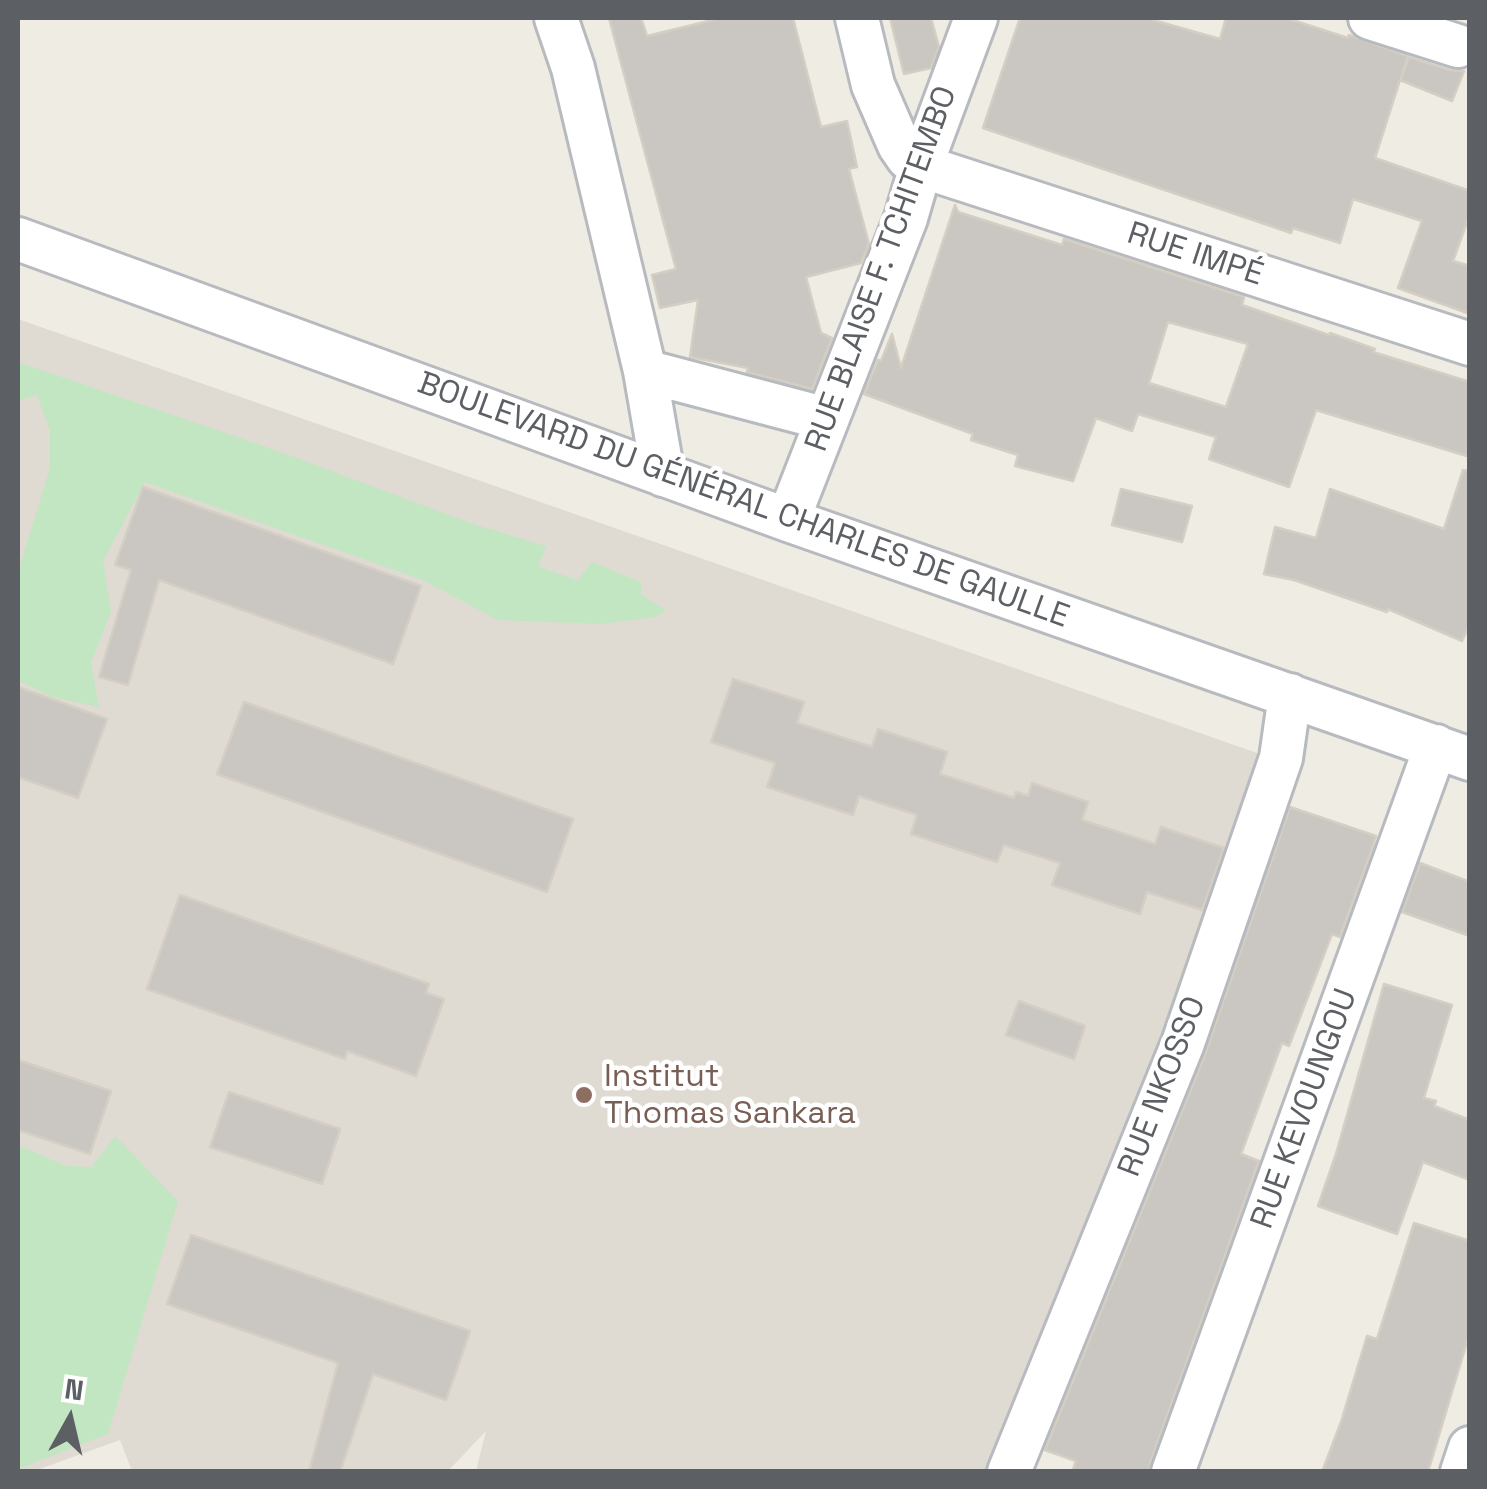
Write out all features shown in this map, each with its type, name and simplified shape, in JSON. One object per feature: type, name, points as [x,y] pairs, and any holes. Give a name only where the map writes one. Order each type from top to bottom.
[{"type":"street","points":[[556,18],[573,68],[645,371],[663,476]]},
{"type":"street","points":[[857,18],[873,85],[899,145],[908,158],[921,166]]},
{"type":"street","name":"RUE BLAISE F. TCHITEMBO","points":[[788,520],[906,218],[921,166],[976,18]]},
{"type":"street","points":[[1370,18],[1455,42]]},
{"type":"street","name":"RUE IMPÉ","points":[[921,166],[1470,344]]},
{"type":"street","name":"BOULEVARD DU GÉNÉRAL CHARLES DE GAULLE","points":[[18,239],[663,476],[1453,752]]},
{"type":"street","points":[[645,371],[828,419]]},
{"type":"street","name":"RUE NKOSSO","points":[[1009,1472],[1183,1043],[1281,758],[1290,695]]},
{"type":"street","name":"RUE KEVOUNGOU","points":[[1173,1472],[1453,752]]},
{"type":"street","points":[[1462,1472],[1470,1448]]},
{"type":"shaded area","name":"Institut Thomas Sankara","points":[[18,319],[1277,760],[1008,1471],[476,1471],[486,1431],[448,1471],[132,1471],[120,1440],[34,1471],[18,1472]]},
{"type":"green space","points":[[18,362],[278,451],[470,523],[546,546],[538,567],[578,580],[592,562],[641,582],[641,595],[666,610],[655,617],[601,624],[498,620],[423,580],[145,482],[103,561],[111,611],[91,663],[99,707],[52,697],[18,680],[19,569],[50,468],[50,431],[37,395],[18,401]]},
{"type":"green space","points":[[115,1136],[178,1201],[108,1434],[18,1469],[18,1145],[66,1166],[92,1167]]},
{"type":"building","points":[[609,18],[641,18],[647,36],[721,18],[793,18],[821,127],[847,121],[857,167],[849,169],[869,244],[861,263],[806,277],[821,333],[832,338],[812,389],[747,372],[748,368],[690,357],[698,300],[660,308],[652,275],[676,269]]},
{"type":"building","points":[[890,18],[931,18],[939,47],[931,68],[904,74]]},
{"type":"building","points":[[1020,18],[1146,18],[1220,39],[1226,18],[1286,18],[1408,56],[1401,78],[1409,57],[1464,71],[1452,101],[1400,80],[1375,158],[1470,191],[1470,214],[1453,261],[1470,266],[1470,314],[1398,288],[1422,221],[1353,199],[1340,243],[1293,228],[1291,233],[983,128]]},
{"type":"building","points":[[955,205],[958,212],[1062,245],[1064,239],[1244,297],[1242,305],[1470,382],[1470,457],[1316,410],[1289,487],[1209,459],[1216,437],[1138,414],[1132,431],[1096,418],[1073,481],[1015,466],[1018,455],[971,440],[973,434],[864,394],[892,334],[901,368]],"holes":[[[1168,322],[1248,344],[1226,407],[1149,383]]]},
{"type":"building","points":[[1463,470],[1470,471],[1470,624],[1462,641],[1388,609],[1387,612],[1294,580],[1264,574],[1275,527],[1316,538],[1330,489],[1444,529]]},
{"type":"building","points":[[143,487],[421,586],[393,664],[159,580],[128,685],[99,677],[131,570],[115,565]]},
{"type":"building","points":[[1121,489],[1192,506],[1182,542],[1112,525]]},
{"type":"building","points":[[733,679],[804,702],[797,723],[872,747],[878,729],[947,752],[940,774],[1014,798],[1016,792],[1028,796],[1032,783],[1088,802],[1082,820],[1155,844],[1161,827],[1224,848],[1202,910],[1147,892],[1140,914],[1052,885],[1060,863],[1004,845],[997,862],[911,834],[917,815],[859,796],[853,815],[767,787],[775,763],[711,742]]},
{"type":"building","points":[[18,687],[107,719],[78,798],[18,777]]},
{"type":"building","points":[[244,702],[573,819],[547,892],[217,774]]},
{"type":"building","points":[[1290,807],[1376,836],[1373,846],[1340,937],[1332,934],[1289,1046],[1282,1043],[1241,1154],[1259,1161],[1149,1472],[1072,1472],[1076,1461],[1045,1450],[1206,1052]]},
{"type":"building","points":[[1420,863],[1470,882],[1470,936],[1402,912]]},
{"type":"building","points":[[180,895],[429,984],[426,993],[444,999],[416,1076],[347,1051],[345,1059],[147,989]]},
{"type":"building","points":[[1384,984],[1452,1005],[1424,1098],[1470,1120],[1470,1180],[1423,1162],[1397,1234],[1318,1206]]},
{"type":"building","points":[[1019,1001],[1085,1026],[1074,1059],[1006,1035]]},
{"type":"building","points":[[18,1060],[111,1091],[90,1154],[18,1130]]},
{"type":"building","points":[[229,1092],[340,1129],[322,1184],[210,1147]]},
{"type":"building","points":[[1414,1223],[1470,1241],[1470,1332],[1428,1472],[1322,1472],[1367,1336],[1377,1339]]},
{"type":"building","points":[[191,1235],[470,1331],[446,1400],[373,1374],[340,1472],[309,1472],[338,1363],[167,1304]]},
{"type":"place","name":"Institut Thomas Sankara","points":[[584,1095]]}]
